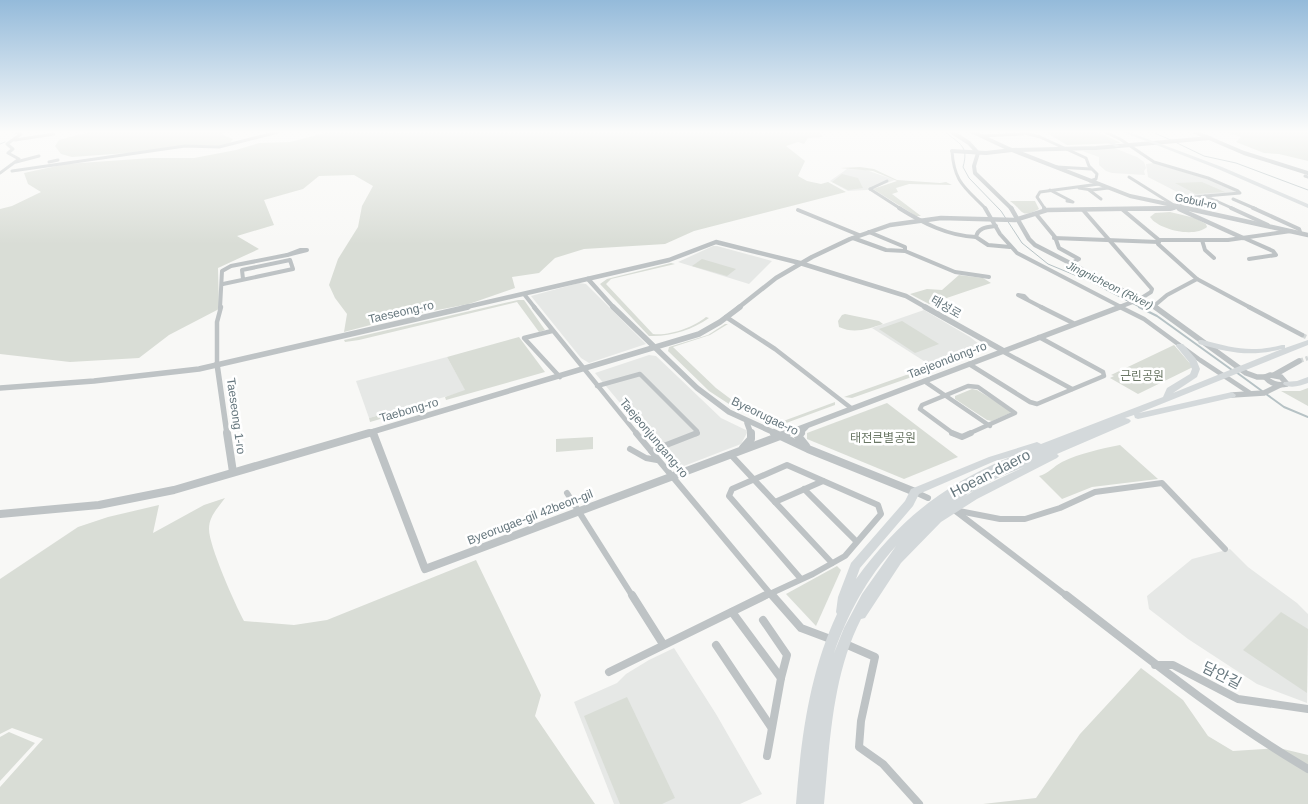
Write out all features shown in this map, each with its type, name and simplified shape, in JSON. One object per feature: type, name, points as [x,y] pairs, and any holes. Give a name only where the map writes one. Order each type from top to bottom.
[{"type":"highway","points":[[1224,170],[1308,203]]},
{"type":"highway","points":[[1277,191],[1308,203]]},
{"type":"highway","points":[[1202,342],[1234,352],[1259,353],[1306,338]]},
{"type":"highway","points":[[1247,369],[1306,338]]},
{"type":"highway","points":[[1168,398],[1170,390],[1194,375],[1196,369],[1193,360],[1180,346]]},
{"type":"highway","points":[[941,504],[974,496],[1060,454],[1068,446],[1222,379],[1308,347]]},
{"type":"highway","name":"Hoean-daero","points":[[804,804],[812,723],[822,676],[842,615],[872,566],[903,531],[982,474],[1058,440],[1222,379]]},
{"type":"highway","points":[[1280,386],[1298,384],[1308,380]]},
{"type":"highway","points":[[1138,416],[1232,395]]},
{"type":"highway","points":[[842,615],[844,597],[855,566],[909,503],[915,492],[992,459],[1058,440]]},
{"type":"highway","name":"Hoean-daero","points":[[816,804],[824,729],[833,675],[850,628],[866,596],[883,569],[913,533],[941,504]]},
{"type":"street","points":[[0,174],[18,170]]},
{"type":"street","points":[[12,171],[20,170]]},
{"type":"street","points":[[954,170],[957,178],[995,220],[996,226],[1010,246],[1033,263],[1121,305],[1153,324],[1180,346],[1250,393],[1259,395],[1280,386],[1284,379],[1274,375],[1267,375],[1265,378]]},
{"type":"street","points":[[975,170],[975,173],[1014,211],[1016,220],[1032,243],[1154,306],[1246,373],[1265,378],[1280,386]]},
{"type":"street","name":"Gobul-ro","points":[[1061,170],[1108,188],[1147,200],[1308,234]]},
{"type":"street","points":[[1090,181],[1097,177],[1091,170]]},
{"type":"street","points":[[1179,170],[1211,179],[1240,192],[1184,198],[1179,207]]},
{"type":"street","points":[[1291,170],[1307,175]]},
{"type":"street","points":[[1129,177],[1172,204]]},
{"type":"street","points":[[887,181],[870,189],[918,220],[966,238],[976,237]]},
{"type":"street","points":[[1099,184],[1050,190],[1040,192],[1037,195],[1045,210],[1152,210],[1179,207],[1273,251],[1276,255],[1249,259]]},
{"type":"street","points":[[1073,188],[1088,190],[1108,188]]},
{"type":"street","points":[[1050,190],[1073,202],[1067,201]]},
{"type":"street","points":[[1088,190],[1101,198]]},
{"type":"street","points":[[1205,196],[1268,225]]},
{"type":"street","points":[[1232,199],[1298,231]]},
{"type":"street","points":[[1147,200],[1146,205],[1152,210]]},
{"type":"street","points":[[1196,209],[1217,201]]},
{"type":"street","points":[[798,210],[860,235]]},
{"type":"street","name":"Taebong-ro","points":[[0,514],[79,508],[174,490],[656,348],[705,332],[761,288],[800,263],[869,232],[918,220],[947,218],[1016,220],[1045,210]]},
{"type":"street","points":[[1083,210],[1152,288],[1151,292],[1138,299]]},
{"type":"street","points":[[1123,210],[1159,241],[1158,244],[1197,279],[1306,338]]},
{"type":"street","points":[[1036,214],[1059,248],[1078,259],[1070,264]]},
{"type":"street","points":[[976,237],[976,234],[984,228],[996,226]]},
{"type":"street","points":[[1054,238],[1159,241],[1202,240],[1244,238],[1298,231]]},
{"type":"street","points":[[869,232],[905,248],[904,251]]},
{"type":"street","points":[[976,237],[984,245],[1010,246]]},
{"type":"street","points":[[853,238],[886,250],[904,251],[955,272],[989,277]]},
{"type":"street","points":[[1202,240],[1205,250],[1214,258]]},
{"type":"street","name":"Taeseong-ro","points":[[0,388],[94,381],[199,369],[395,325],[676,258],[716,242],[800,263]]},
{"type":"street","points":[[217,364],[217,322],[222,301],[223,284],[221,273],[224,268],[287,255]]},
{"type":"street","points":[[265,260],[266,265]]},
{"type":"street","points":[[223,284],[293,269],[290,260],[242,270],[243,279]]},
{"type":"street","name":"태성로","points":[[800,263],[906,296],[1072,389]]},
{"type":"street","name":"Byeorugae-ro","points":[[588,279],[616,310],[705,395],[746,422],[915,492]]},
{"type":"street","points":[[1154,306],[1167,295],[1197,279]]},
{"type":"street","name":"Taejeonjungang-ro","points":[[524,294],[658,460],[801,628],[874,656],[861,721],[859,747],[883,764],[919,804]]},
{"type":"street","name":"Taejeondong-ro","points":[[779,436],[1138,299]]},
{"type":"street","points":[[1028,300],[1073,323]]},
{"type":"street","points":[[726,317],[755,334],[784,355],[851,408]]},
{"type":"street","points":[[552,331],[524,338],[560,377]]},
{"type":"street","points":[[969,364],[1034,403],[1040,404],[1104,376],[1104,373],[1038,337]]},
{"type":"street","points":[[1274,375],[1299,361]]},
{"type":"street","name":"Taeseong 1-ro","points":[[217,364],[233,472]]},
{"type":"street","points":[[597,386],[640,374],[698,431],[697,434],[651,451]]},
{"type":"street","points":[[924,381],[990,426]]},
{"type":"street","points":[[968,386],[975,386],[1015,412],[1014,416],[990,426],[965,436],[958,436],[920,409],[922,405],[968,386]]},
{"type":"street","points":[[1232,395],[1250,393]]},
{"type":"street","points":[[746,422],[751,432],[751,439],[735,453],[754,480],[832,563]]},
{"type":"street","points":[[808,449],[798,436],[810,424]]},
{"type":"street","name":"Byeorugae-gil 42beon-gil","points":[[373,432],[425,569],[779,436]]},
{"type":"street","points":[[630,449],[646,458],[658,460]]},
{"type":"street","points":[[609,672],[663,644],[801,579],[832,563],[844,556],[881,514],[878,505],[787,466],[732,489],[729,496],[801,579]]},
{"type":"street","points":[[775,502],[823,481]]},
{"type":"street","points":[[915,492],[941,504],[1000,519],[1025,519],[1060,508],[1095,492],[1162,484],[1225,549]]},
{"type":"street","points":[[804,489],[856,541]]},
{"type":"street","points":[[567,493],[663,644]]},
{"type":"street","points":[[941,504],[1155,665],[1264,743],[1308,769]]},
{"type":"street","points":[[732,612],[781,678]]},
{"type":"street","points":[[763,620],[787,655],[766,756]]},
{"type":"street","points":[[716,646],[771,727]]},
{"type":"street","name":"담안길","points":[[1155,665],[1173,665],[1238,700],[1308,709]]},
{"type":"shaded area","points":[[846,170],[866,170],[895,180],[867,190],[848,191],[830,181]]},
{"type":"shaded area","points":[[1104,170],[1145,170],[1145,175],[1112,173]]},
{"type":"shaded area","points":[[1147,170],[1175,170],[1204,178],[1237,192],[1185,196],[1148,177]]},
{"type":"shaded area","points":[[713,246],[772,261],[749,284],[678,262]]},
{"type":"shaded area","points":[[579,283],[586,284],[646,344],[589,363],[581,358],[531,296]]},
{"type":"shaded area","points":[[924,310],[970,337],[984,350],[935,368],[872,328]]},
{"type":"shaded area","points":[[649,355],[656,356],[721,418],[748,431],[741,444],[684,466],[673,466],[595,373]]},
{"type":"shaded area","points":[[447,357],[466,391],[369,418],[356,381]]},
{"type":"shaded area","points":[[1230,549],[1248,567],[1297,603],[1308,614],[1307,703],[1257,684],[1188,639],[1149,609],[1147,596],[1192,559]]},
{"type":"shaded area","points":[[674,648],[716,714],[762,794],[740,804],[614,804],[574,702],[617,683],[626,674]]},
{"type":"green space","points":[[40,170],[801,170],[798,176],[807,181],[821,184],[828,182],[846,192],[694,231],[665,244],[584,249],[555,258],[539,273],[512,277],[515,288],[469,304],[401,317],[344,332],[347,314],[335,298],[329,285],[338,259],[358,227],[362,206],[373,186],[354,175],[319,176],[303,189],[264,200],[274,225],[237,236],[259,249],[218,268],[219,309],[169,335],[139,358],[70,362],[0,354],[0,209],[12,206],[41,192],[28,184],[24,173]]},
{"type":"green space","points":[[857,170],[875,170],[897,180],[946,182],[952,185],[909,184],[896,188],[898,192],[892,194],[921,216],[916,216],[873,189],[897,181],[873,171]]},
{"type":"green space","points":[[842,174],[858,178],[863,188],[848,190],[832,182]]},
{"type":"green space","points":[[1202,182],[1225,192],[1196,194],[1175,183]]},
{"type":"green space","points":[[1010,201],[1035,201],[1039,209],[1025,214]]},
{"type":"green space","points":[[1170,212],[1195,218],[1206,224],[1207,227],[1194,232],[1177,231],[1161,226],[1150,217],[1155,213]]},
{"type":"green space","points":[[702,259],[736,269],[727,276],[692,266]]},
{"type":"green space","points":[[671,263],[675,264],[611,279],[606,284],[653,334],[674,332],[706,317],[709,318],[680,332],[665,335],[649,336],[600,284],[607,279]]},
{"type":"green space","points":[[959,275],[983,278],[991,283],[929,304],[910,294],[927,289],[942,290]]},
{"type":"green space","points":[[524,300],[545,330],[539,332],[517,302],[359,340],[345,342],[344,340]]},
{"type":"green space","points":[[845,314],[879,321],[883,324],[861,330],[845,329],[839,327],[838,321]]},
{"type":"green space","points":[[902,321],[939,344],[915,353],[879,329]]},
{"type":"green space","points":[[728,324],[710,335],[673,347],[716,388],[736,403],[778,423],[835,402],[835,405],[778,426],[771,425],[732,406],[709,391],[668,351],[669,347],[708,335]]},
{"type":"green space","points":[[519,337],[545,372],[446,400],[445,397],[465,390],[447,357]]},
{"type":"green space","name":"근린공원","points":[[1174,345],[1193,367],[1138,394],[1110,378],[1114,376],[1111,375]]},
{"type":"green space","points":[[923,369],[926,372],[852,398],[844,397]]},
{"type":"green space","points":[[1308,388],[1308,406],[1281,391],[1300,391]]},
{"type":"green space","points":[[972,389],[977,390],[1010,410],[1010,413],[992,421],[987,420],[955,399],[955,396]]},
{"type":"green space","points":[[427,402],[429,405],[370,422],[369,418]]},
{"type":"green space","name":"태전큰별공원","points":[[887,403],[958,457],[904,479],[807,439],[807,433]]},
{"type":"green space","points":[[593,437],[593,449],[556,452],[556,439]]},
{"type":"green space","points":[[1120,445],[1158,479],[1092,487],[1062,499],[1039,476],[1076,456]]},
{"type":"green space","points":[[225,498],[214,512],[209,524],[210,537],[223,575],[244,621],[294,625],[327,620],[476,560],[541,695],[535,716],[595,804],[0,804],[0,787],[43,739],[12,728],[0,734],[0,579],[78,527],[108,517],[159,505],[153,533],[204,505]]},
{"type":"green space","points":[[837,566],[841,570],[816,626],[786,594]]},
{"type":"green space","points":[[1281,612],[1308,629],[1307,693],[1243,650]]},
{"type":"green space","points":[[1141,668],[1183,700],[1208,736],[1233,751],[1279,748],[1308,755],[1308,804],[983,804],[1036,798],[1080,734]]},
{"type":"green space","points":[[627,697],[675,798],[662,804],[620,804],[584,716]]},
{"type":"green space","points":[[9,732],[35,743],[0,781],[0,737]]},
{"type":"waterway","name":"Jingnicheon (River)","points":[[964,170],[969,178],[1001,211],[1022,243],[1048,264],[1089,281],[1141,308]]},
{"type":"waterway","points":[[1253,170],[1308,190]]},
{"type":"waterway","name":"Jingnicheon (River)","points":[[1141,308],[1157,316],[1232,370]]},
{"type":"waterway","name":"Jingnicheon (River)","points":[[1236,372],[1262,391]]},
{"type":"waterway","name":"Jingnicheon (River)","points":[[1266,394],[1284,407],[1308,417]]},
{"type":"tunnel","points":[[1302,335],[1308,338]]},
{"type":"tunnel","points":[[1299,361],[1308,358]]}]
